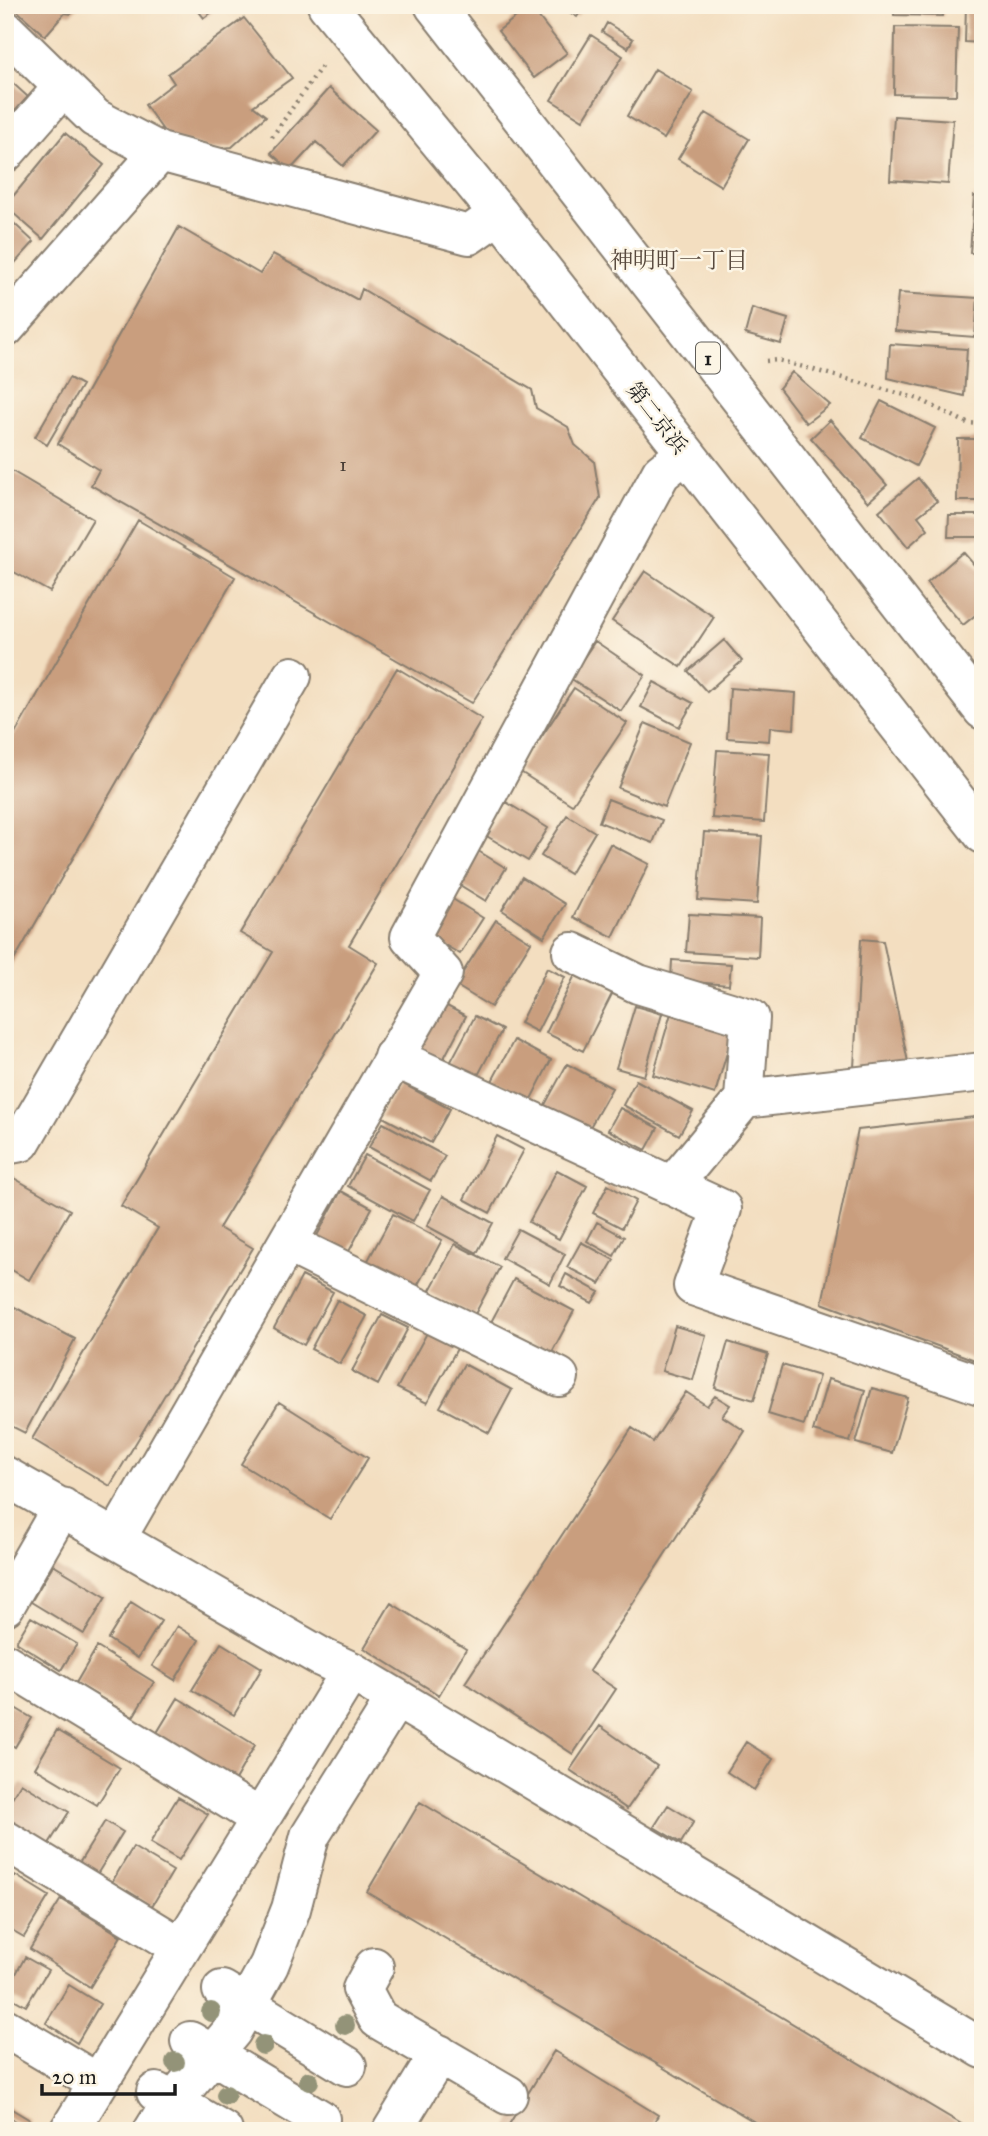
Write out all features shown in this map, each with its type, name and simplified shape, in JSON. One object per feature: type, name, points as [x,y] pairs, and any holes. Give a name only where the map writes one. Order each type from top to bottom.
[{"type":"main road","name":"1","points":[[433,5],[983,710]]},
{"type":"main road","name":"第二京浜","points":[[337,17],[499,214],[983,834]]},
{"type":"main road","points":[[5,30],[95,118],[160,152],[468,235],[499,214]]},
{"type":"main road","points":[[5,153],[63,87]]},
{"type":"main road","points":[[5,328],[160,152]]},
{"type":"main road","points":[[116,1538],[443,973],[410,937],[661,473],[685,454]]},
{"type":"main road","points":[[5,1145],[21,1142],[292,676]]},
{"type":"main road","points":[[572,952],[638,984],[750,1018],[744,1099],[672,1186]]},
{"type":"main road","points":[[393,1057],[722,1209],[693,1286],[983,1386]]},
{"type":"main road","points":[[744,1099],[983,1072]]},
{"type":"main road","points":[[287,1242],[559,1377]]},
{"type":"main road","points":[[5,1476],[323,1658],[351,1671],[983,2049]]},
{"type":"main road","points":[[5,1606],[62,1507]]},
{"type":"main road","points":[[5,1663],[260,1818]]},
{"type":"main road","points":[[69,2131],[351,1671]]},
{"type":"main road","points":[[223,2131],[161,2108],[202,2047],[232,2031],[235,1997],[269,1965],[291,1909],[310,1836],[396,1698]]},
{"type":"main road","points":[[5,1840],[181,1947]]},
{"type":"main road","points":[[374,1967],[362,1989],[378,2018],[508,2095]]},
{"type":"main road","points":[[235,1997],[348,2066]]},
{"type":"main road","points":[[5,2028],[98,2084]]},
{"type":"main road","points":[[202,2047],[320,2119]]},
{"type":"main road","points":[[392,2131],[439,2054]]},
{"type":"path","points":[[245,175],[337,17]]},
{"type":"path","points":[[713,364],[778,360],[919,399],[967,423],[983,424]]},
{"type":"building","points":[[11,5],[80,5],[71,14],[65,13],[45,36]]},
{"type":"building","points":[[194,5],[221,5],[204,18]]},
{"type":"building","points":[[558,5],[585,5],[577,17]]},
{"type":"building","points":[[894,5],[944,5],[943,16],[894,15]]},
{"type":"building","points":[[966,5],[983,5],[983,43],[965,42]]},
{"type":"building","points":[[530,6],[567,53],[534,78],[498,31]]},
{"type":"building","points":[[244,18],[292,78],[253,106],[266,116],[232,147],[211,149],[168,137],[145,105],[174,83],[168,74]]},
{"type":"building","points":[[607,23],[633,39],[628,48],[602,32]]},
{"type":"building","points":[[895,27],[958,28],[956,95],[894,94]]},
{"type":"building","points":[[591,35],[623,56],[583,120],[551,100]]},
{"type":"building","points":[[655,69],[693,92],[664,139],[627,116]]},
{"type":"building","points":[[5,76],[28,97],[5,122]]},
{"type":"building","points":[[329,88],[376,130],[343,166],[316,142],[290,170],[271,153]]},
{"type":"building","points":[[706,113],[749,139],[721,186],[678,159]]},
{"type":"building","points":[[894,116],[953,120],[948,184],[890,180]]},
{"type":"building","points":[[65,133],[104,165],[43,239],[5,206]]},
{"type":"building","points":[[974,196],[983,197],[983,253],[970,253]]},
{"type":"building","points":[[5,215],[34,242],[15,263],[5,255]]},
{"type":"building","points":[[179,227],[260,274],[273,254],[358,300],[362,289],[532,390],[536,408],[568,427],[575,445],[594,461],[600,498],[472,703],[91,485],[99,470],[58,444]]},
{"type":"building","points":[[898,293],[978,298],[975,337],[895,331]]},
{"type":"building","points":[[752,308],[788,319],[781,344],[745,334]]},
{"type":"building","points":[[890,344],[967,349],[964,396],[888,378]]},
{"type":"building","points":[[792,372],[830,405],[806,423],[779,388]]},
{"type":"building","points":[[69,378],[82,385],[47,445],[35,437]]},
{"type":"building","points":[[881,401],[935,428],[916,466],[862,438]]},
{"type":"building","points":[[830,420],[887,485],[868,502],[811,438]]},
{"type":"building","points":[[958,439],[983,439],[983,501],[957,501]]},
{"type":"building","points":[[5,467],[93,519],[50,592],[5,567]]},
{"type":"building","points":[[918,478],[937,501],[918,516],[928,529],[908,547],[879,511]]},
{"type":"building","points":[[949,515],[983,515],[983,537],[948,537]]},
{"type":"building","points":[[138,520],[235,577],[5,976],[5,751]]},
{"type":"building","points":[[963,552],[983,575],[983,609],[963,625],[927,583]]},
{"type":"building","points":[[645,571],[714,617],[681,667],[612,621]]},
{"type":"building","points":[[724,640],[742,661],[707,692],[688,671]]},
{"type":"building","points":[[595,641],[645,675],[621,711],[570,678]]},
{"type":"building","points":[[397,668],[482,719],[349,945],[378,963],[219,1228],[253,1248],[110,1486],[32,1439],[158,1228],[121,1206],[273,952],[240,933]]},
{"type":"building","points":[[654,682],[693,703],[679,727],[641,707]]},
{"type":"building","points":[[574,688],[627,723],[572,805],[519,771]]},
{"type":"building","points":[[730,688],[796,693],[794,729],[770,727],[769,741],[727,738]]},
{"type":"building","points":[[645,723],[690,742],[664,807],[618,788]]},
{"type":"building","points":[[717,750],[769,753],[764,822],[712,818]]},
{"type":"building","points":[[608,799],[662,820],[653,843],[599,822]]},
{"type":"building","points":[[506,802],[548,828],[528,861],[485,835]]},
{"type":"building","points":[[567,815],[595,832],[570,874],[541,856]]},
{"type":"building","points":[[704,832],[762,836],[757,904],[698,900]]},
{"type":"building","points":[[610,844],[649,864],[613,937],[573,917]]},
{"type":"building","points":[[470,846],[506,868],[486,901],[450,879]]},
{"type":"building","points":[[522,877],[565,904],[544,937],[502,910]]},
{"type":"building","points":[[443,893],[483,918],[460,954],[420,930]]},
{"type":"building","points":[[689,914],[760,918],[758,957],[686,952]]},
{"type":"building","points":[[496,920],[531,942],[491,1007],[455,985]]},
{"type":"building","points":[[861,939],[883,941],[908,1062],[854,1068]]},
{"type":"building","points":[[672,960],[731,964],[729,985],[671,980]]},
{"type":"building","points":[[547,968],[565,977],[537,1032],[520,1023]]},
{"type":"building","points":[[576,973],[613,992],[583,1051],[546,1033]]},
{"type":"building","points":[[443,1004],[466,1016],[443,1060],[419,1047]]},
{"type":"building","points":[[635,1006],[662,1014],[644,1076],[616,1068]]},
{"type":"building","points":[[672,1010],[734,1028],[715,1094],[653,1075]]},
{"type":"building","points":[[475,1016],[502,1030],[476,1079],[449,1065]]},
{"type":"building","points":[[514,1040],[551,1060],[530,1101],[492,1081]]},
{"type":"building","points":[[567,1064],[612,1088],[585,1136],[541,1112]]},
{"type":"building","points":[[636,1080],[693,1111],[679,1135],[623,1105]]},
{"type":"building","points":[[400,1082],[450,1109],[431,1143],[381,1116]]},
{"type":"building","points":[[620,1108],[658,1128],[646,1150],[608,1130]]},
{"type":"building","points":[[983,1116],[983,1363],[822,1303],[858,1130]]},
{"type":"building","points":[[383,1123],[445,1156],[431,1181],[369,1147]]},
{"type":"building","points":[[497,1136],[524,1150],[490,1213],[464,1199]]},
{"type":"building","points":[[365,1155],[430,1190],[413,1221],[348,1186]]},
{"type":"building","points":[[557,1170],[587,1186],[559,1239],[529,1222]]},
{"type":"building","points":[[5,1173],[70,1210],[29,1280],[5,1266]]},
{"type":"building","points":[[608,1185],[636,1201],[622,1228],[593,1213]]},
{"type":"building","points":[[341,1191],[372,1208],[345,1259],[313,1243]]},
{"type":"building","points":[[443,1196],[493,1223],[477,1253],[427,1226]]},
{"type":"building","points":[[393,1214],[442,1240],[415,1290],[366,1264]]},
{"type":"building","points":[[597,1222],[624,1237],[614,1256],[587,1241]]},
{"type":"building","points":[[518,1229],[565,1254],[550,1284],[502,1258]]},
{"type":"building","points":[[581,1242],[614,1260],[600,1284],[567,1267]]},
{"type":"building","points":[[455,1244],[500,1267],[474,1316],[429,1292]]},
{"type":"building","points":[[566,1274],[599,1292],[592,1303],[560,1286]]},
{"type":"building","points":[[302,1276],[333,1292],[304,1345],[274,1328]]},
{"type":"building","points":[[514,1279],[574,1311],[551,1354],[491,1322]]},
{"type":"building","points":[[337,1300],[367,1316],[340,1364],[311,1349]]},
{"type":"building","points":[[5,1302],[75,1339],[25,1433],[5,1423]]},
{"type":"building","points":[[382,1315],[408,1328],[378,1385],[352,1371]]},
{"type":"building","points":[[675,1326],[706,1335],[693,1380],[662,1371]]},
{"type":"building","points":[[428,1331],[458,1347],[427,1403],[397,1388]]},
{"type":"building","points":[[728,1342],[768,1354],[754,1400],[715,1388]]},
{"type":"building","points":[[464,1364],[512,1390],[489,1433],[440,1407]]},
{"type":"building","points":[[782,1365],[819,1376],[804,1425],[768,1414]]},
{"type":"building","points":[[828,1379],[865,1390],[850,1442],[813,1431]]},
{"type":"building","points":[[872,1388],[908,1398],[892,1453],[856,1443]]},
{"type":"building","points":[[686,1392],[707,1406],[715,1396],[730,1405],[722,1416],[745,1431],[589,1671],[616,1689],[573,1754],[465,1683],[632,1428],[653,1442]]},
{"type":"building","points":[[279,1402],[368,1458],[330,1519],[241,1464]]},
{"type":"building","points":[[53,1565],[106,1597],[84,1634],[31,1602]]},
{"type":"building","points":[[131,1602],[161,1621],[138,1658],[108,1639]]},
{"type":"building","points":[[391,1603],[466,1649],[439,1695],[364,1648]]},
{"type":"building","points":[[31,1617],[77,1644],[61,1670],[16,1642]]},
{"type":"building","points":[[177,1626],[199,1640],[175,1680],[152,1666]]},
{"type":"building","points":[[221,1643],[262,1668],[234,1715],[192,1690]]},
{"type":"building","points":[[97,1647],[154,1682],[133,1717],[76,1683]]},
{"type":"building","points":[[178,1698],[255,1745],[233,1783],[155,1736]]},
{"type":"building","points":[[5,1702],[32,1718],[15,1747],[5,1741]]},
{"type":"building","points":[[600,1726],[657,1766],[627,1809],[570,1770]]},
{"type":"building","points":[[57,1730],[120,1768],[97,1805],[35,1768]]},
{"type":"building","points":[[746,1742],[773,1759],[754,1790],[727,1772]]},
{"type":"building","points":[[21,1783],[69,1812],[45,1850],[5,1826],[5,1809]]},
{"type":"building","points":[[178,1797],[208,1814],[179,1860],[150,1843]]},
{"type":"building","points":[[420,1802],[973,2131],[770,2131],[367,1892]]},
{"type":"building","points":[[668,1805],[694,1821],[681,1843],[654,1827]]},
{"type":"building","points":[[105,1821],[123,1832],[96,1876],[78,1865]]},
{"type":"building","points":[[133,1847],[173,1871],[152,1906],[112,1882]]},
{"type":"building","points":[[15,1875],[49,1896],[24,1937],[5,1926],[5,1891]]},
{"type":"building","points":[[61,1899],[121,1936],[90,1987],[30,1949]]},
{"type":"building","points":[[25,1957],[48,1970],[26,2006],[5,1994]]},
{"type":"building","points":[[69,1985],[100,2004],[77,2043],[46,2023]]},
{"type":"building","points":[[554,2051],[658,2115],[649,2131],[505,2131]]},
{"type":"building","points":[[5,2105],[30,2120],[25,2127],[5,2115]]},
{"type":"district","name":"神明町一丁目","points":[[679,260]]}]
